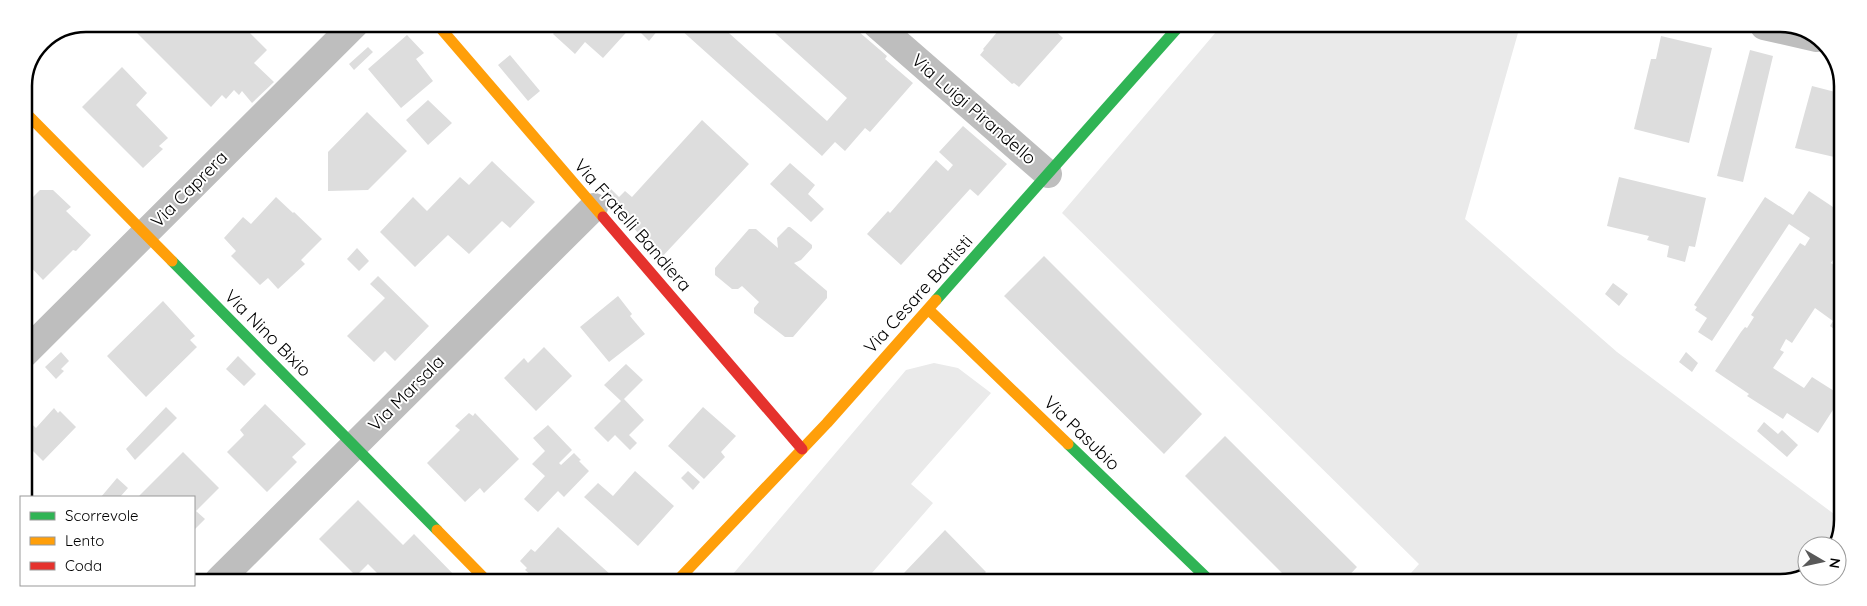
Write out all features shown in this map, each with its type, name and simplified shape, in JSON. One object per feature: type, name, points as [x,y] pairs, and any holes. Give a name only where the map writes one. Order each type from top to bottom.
[{"type":"street","name":"Via Caprera","points":[[33,345],[346,32]]},
{"type":"street","name":"Via Fratelli Bandiera","points":[[443,32],[802,449]]},
{"type":"street","name":"Via Luigi Pirandello","points":[[885,32],[1048,174]]},
{"type":"street","name":"Via Cesare Battisti","points":[[685,574],[802,449],[1174,32]]},
{"type":"street","name":"Via Nino Bixio","points":[[32,119],[480,574]]},
{"type":"street","name":"Via Marsala","points":[[225,574],[594,207]]},
{"type":"street","name":"Via Pasubio","points":[[928,309],[1203,574]]},
{"type":"shaded area","points":[[1216,32],[1518,32],[1465,219],[1617,352],[1834,514],[1832,536],[1797,536],[1797,571],[1780,574],[1410,574],[1419,564],[1062,213]]},
{"type":"shaded area","points":[[934,363],[958,368],[991,393],[911,484],[933,503],[871,574],[733,574],[906,370]]},
{"type":"building","points":[[136,32],[249,32],[267,50],[254,63],[274,82],[252,103],[242,91],[239,95],[234,90],[226,99],[222,95],[211,107]]},
{"type":"building","points":[[555,32],[627,32],[603,58],[585,42],[575,54],[553,34]]},
{"type":"building","points":[[640,32],[656,32],[649,41]]},
{"type":"building","points":[[683,32],[728,32],[827,121],[847,98],[774,32],[859,32],[887,56],[885,59],[913,83],[870,132],[865,128],[845,151],[835,142],[822,156]]},
{"type":"building","points":[[997,32],[1057,32],[1063,38],[1019,87],[1014,83],[1012,84],[980,55]]},
{"type":"building","points":[[407,35],[424,53],[416,59],[433,81],[401,108],[368,69]]},
{"type":"building","points":[[1661,36],[1712,48],[1689,143],[1634,129],[1651,59],[1656,59]]},
{"type":"building","points":[[368,47],[373,52],[354,70],[349,64]]},
{"type":"building","points":[[1750,50],[1773,56],[1743,182],[1717,176]]},
{"type":"building","points":[[510,55],[540,91],[528,101],[498,65]]},
{"type":"building","points":[[122,67],[147,93],[136,105],[168,138],[159,146],[163,149],[143,168],[82,107]]},
{"type":"building","points":[[1812,86],[1834,92],[1834,157],[1795,148]]},
{"type":"building","points":[[428,100],[452,123],[428,145],[406,120]]},
{"type":"building","points":[[367,112],[407,151],[368,190],[328,191],[328,152]]},
{"type":"building","points":[[702,120],[749,164],[660,259],[605,194],[611,189],[619,197],[625,191],[632,197]]},
{"type":"building","points":[[963,126],[1007,164],[978,196],[970,189],[901,265],[867,234],[888,211],[890,213],[936,160],[948,171],[953,165],[939,152]]},
{"type":"building","points":[[492,161],[535,202],[510,228],[502,221],[469,254],[448,235],[415,267],[380,232],[413,197],[427,211],[460,177],[469,185]]},
{"type":"building","points":[[790,163],[815,185],[808,194],[824,209],[811,222],[770,184]]},
{"type":"building","points":[[1619,177],[1706,198],[1695,247],[1689,246],[1685,262],[1667,257],[1669,246],[1647,240],[1649,236],[1607,226]]},
{"type":"building","points":[[40,190],[53,190],[71,207],[66,211],[91,235],[43,280],[32,269],[32,198]]},
{"type":"building","points":[[1809,191],[1834,208],[1834,258],[1831,263],[1834,265],[1834,329],[1830,326],[1833,321],[1815,308],[1792,343],[1786,339],[1780,350],[1784,352],[1773,368],[1804,388],[1812,377],[1834,391],[1834,408],[1818,433],[1787,413],[1783,419],[1747,396],[1749,394],[1715,371],[1741,332],[1745,327],[1747,328],[1754,317],[1751,315],[1800,243],[1805,246],[1810,238],[1789,224],[1712,341],[1698,332],[1707,318],[1695,310],[1697,307],[1694,305],[1765,197],[1793,215]]},
{"type":"building","points":[[276,197],[322,239],[301,260],[305,264],[278,289],[268,278],[260,285],[231,256],[236,251],[224,238],[243,217],[251,224]]},
{"type":"building","points":[[788,227],[812,245],[812,248],[801,260],[794,263],[827,291],[827,298],[793,337],[785,337],[754,313],[754,308],[759,302],[742,286],[738,289],[732,289],[715,275],[715,268],[749,229],[756,229],[778,248],[777,238]]},
{"type":"building","points":[[357,248],[369,261],[359,271],[347,259]]},
{"type":"building","points":[[1044,256],[1202,414],[1164,454],[1004,296]]},
{"type":"building","points":[[378,276],[429,326],[395,361],[385,351],[374,362],[347,336],[385,298],[370,284]]},
{"type":"building","points":[[1613,283],[1628,294],[1619,306],[1605,294]]},
{"type":"building","points":[[618,296],[632,314],[630,316],[645,334],[609,362],[580,327]]},
{"type":"building","points":[[163,301],[195,336],[190,340],[197,347],[146,397],[107,356]]},
{"type":"building","points":[[544,347],[572,376],[536,411],[504,378],[524,358],[528,363]]},
{"type":"building","points":[[61,352],[69,361],[61,369],[64,371],[56,379],[45,367]]},
{"type":"building","points":[[1686,352],[1698,363],[1692,372],[1679,362]]},
{"type":"building","points":[[238,356],[256,374],[244,386],[226,369]]},
{"type":"building","points":[[626,364],[643,380],[624,399],[644,420],[629,435],[637,443],[630,450],[615,435],[608,442],[594,428],[621,401],[604,385]]},
{"type":"building","points":[[265,404],[306,444],[292,457],[297,462],[267,492],[227,452],[244,435],[240,430]]},
{"type":"building","points":[[166,407],[177,418],[135,460],[126,449]]},
{"type":"building","points":[[703,407],[736,436],[721,452],[725,457],[704,479],[668,446]]},
{"type":"building","points":[[54,408],[58,413],[60,411],[76,427],[43,461],[33,451],[33,425],[36,428]]},
{"type":"building","points":[[469,413],[473,416],[475,413],[519,459],[484,493],[480,488],[465,502],[427,463],[460,430],[455,426]]},
{"type":"building","points":[[1764,422],[1778,434],[1782,430],[1798,445],[1787,457],[1757,431]]},
{"type":"building","points":[[548,425],[572,450],[559,463],[561,465],[574,453],[589,471],[564,497],[558,491],[538,512],[524,499],[545,476],[532,464],[545,451],[533,438]]},
{"type":"building","points":[[1225,436],[1357,567],[1350,574],[1283,574],[1185,476]]},
{"type":"building","points":[[183,452],[219,488],[196,511],[205,519],[195,529],[195,496],[139,496]]},
{"type":"building","points":[[635,471],[674,506],[638,546],[584,497],[598,483],[613,496]]},
{"type":"building","points":[[688,471],[700,482],[693,490],[681,478]]},
{"type":"building","points":[[117,478],[128,488],[121,496],[102,496]]},
{"type":"building","points":[[358,500],[403,545],[414,534],[453,574],[378,574],[368,564],[358,574],[354,574],[319,539]]},
{"type":"building","points":[[558,527],[610,574],[530,574],[520,561],[531,549],[535,552]]},
{"type":"building","points":[[945,530],[986,572],[984,574],[904,573]]},
{"type":"traffic: fast","points":[[936,300],[1174,32]]},
{"type":"traffic: fast","points":[[172,261],[437,530]]},
{"type":"traffic: fast","points":[[1068,444],[1203,574]]},
{"type":"traffic: slow","points":[[444,32],[603,217]]},
{"type":"traffic: slow","points":[[32,119],[172,261]]},
{"type":"traffic: slow","points":[[684,574],[827,423],[936,300]]},
{"type":"traffic: slow","points":[[928,309],[1068,444]]},
{"type":"traffic: slow","points":[[437,530],[480,574]]},
{"type":"traffic: jam","points":[[603,217],[802,449]]}]
